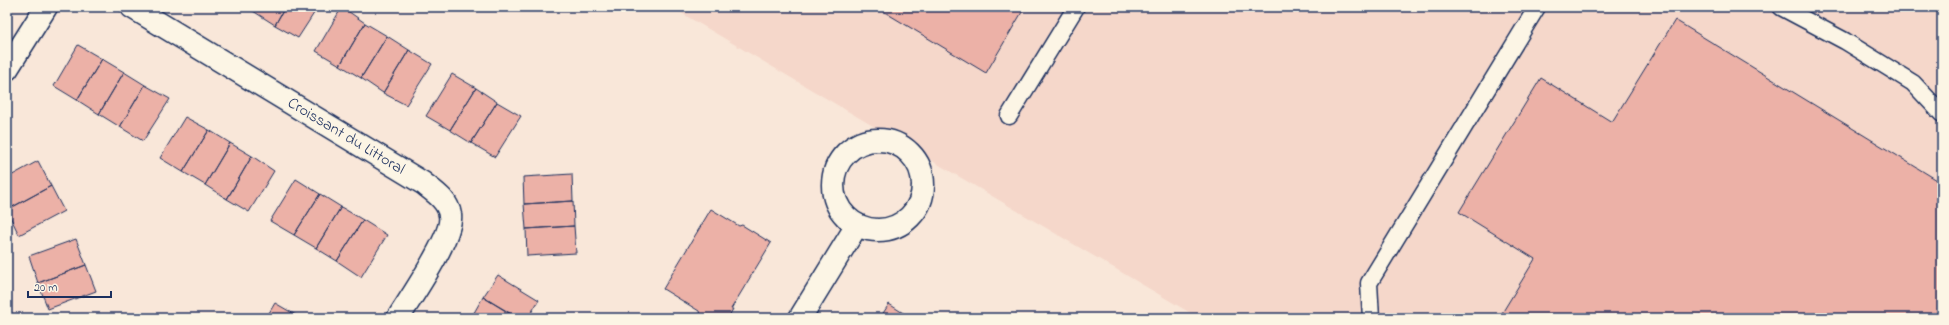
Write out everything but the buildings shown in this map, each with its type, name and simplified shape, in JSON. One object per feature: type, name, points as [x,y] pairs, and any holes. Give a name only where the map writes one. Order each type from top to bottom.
[{"type":"street","points":[[7,69],[46,7]]},
{"type":"street","name":"Croissant du Littoral","points":[[132,7],[423,183],[442,198],[451,215],[447,234],[439,252],[398,318]]},
{"type":"street","points":[[881,140],[896,144],[909,152],[918,164],[922,177],[922,191],[918,205],[910,216],[899,225],[885,229],[871,229],[857,225],[845,215],[836,203],[833,188],[834,173],[841,159],[852,148],[866,142],[881,140]]},
{"type":"street","points":[[800,318],[857,225]]},
{"type":"lane","points":[[1009,116],[1076,7]]},
{"type":"lane","points":[[1371,318],[1369,283],[1537,7]]},
{"type":"lane","points":[[1782,7],[1845,41],[1913,83],[1942,114]]},
{"type":"shaded area","points":[[671,7],[1942,7],[1942,318],[1199,318]]}]
